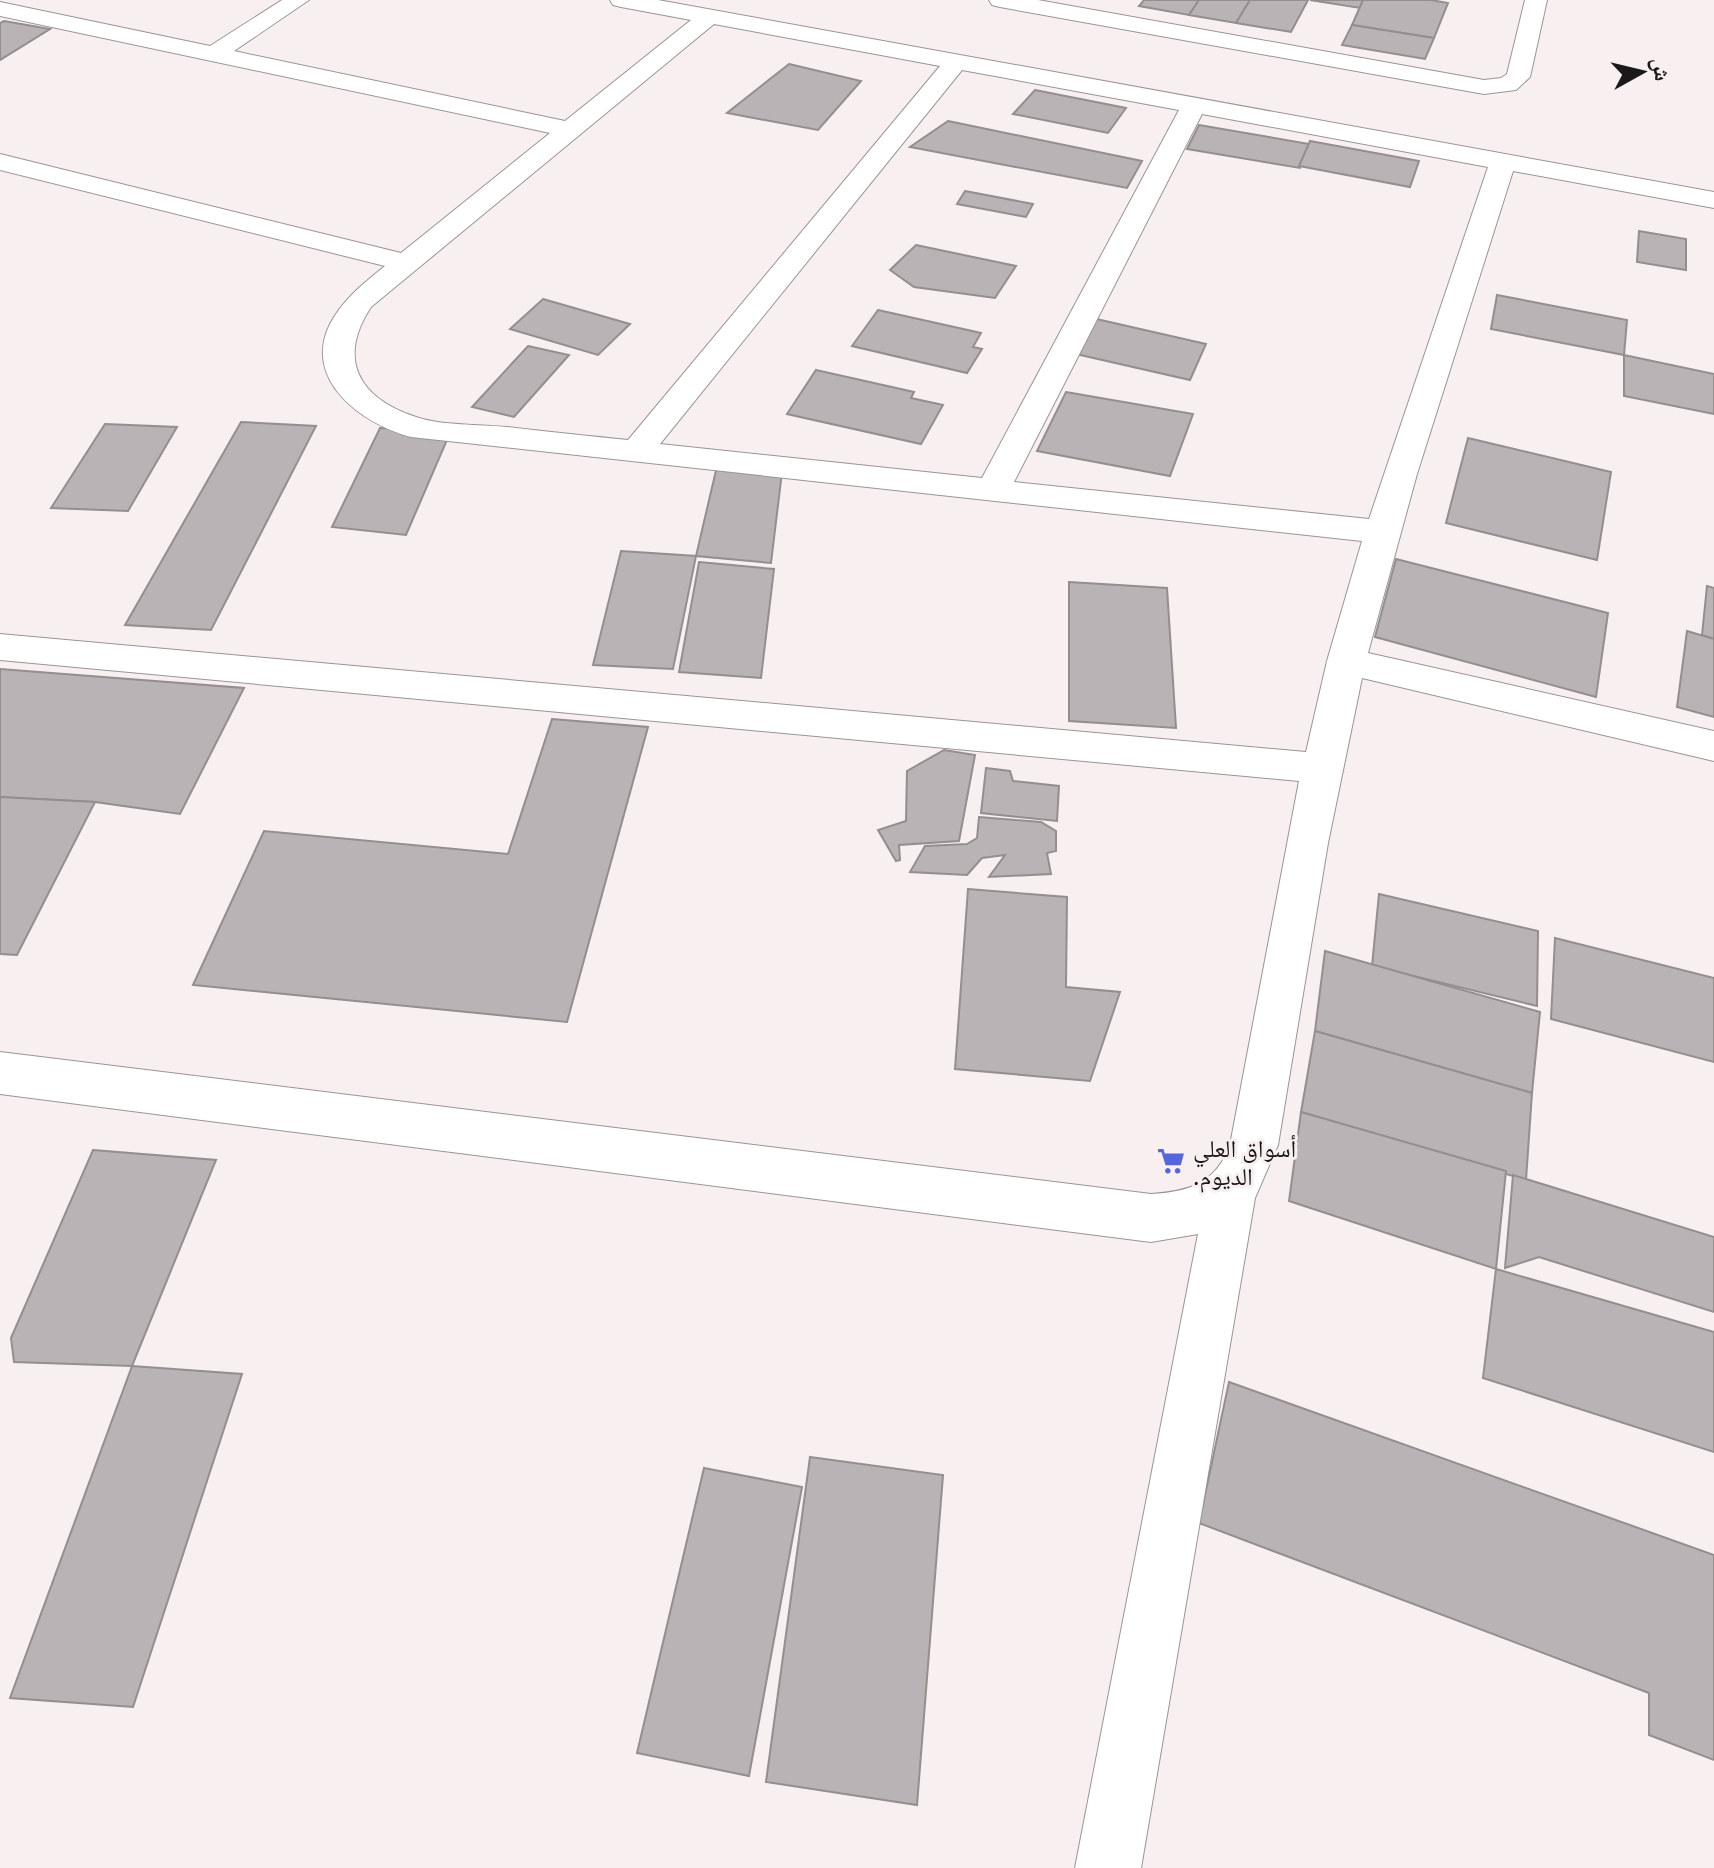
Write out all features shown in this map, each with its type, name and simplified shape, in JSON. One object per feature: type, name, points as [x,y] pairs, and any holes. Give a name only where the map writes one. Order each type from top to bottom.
[{"type":"street","points":[[214,54],[298,0]]},
{"type":"street","points":[[621,0],[1714,200]]},
{"type":"street","points":[[1000,0],[1484,87],[1507,85],[1518,77],[1536,0]]},
{"type":"street","points":[[0,9],[571,130]]},
{"type":"street","points":[[710,16],[360,301],[345,321],[337,341],[336,362],[344,382],[359,400],[382,415],[411,427],[1382,532]]},
{"type":"street","points":[[637,451],[956,62]]},
{"type":"street","points":[[993,490],[1194,105]]},
{"type":"street","points":[[0,162],[407,263]]},
{"type":"street","points":[[0,1073],[1151,1218],[1181,1217],[1208,1207],[1231,1192],[1247,1170],[1321,768],[1346,661],[1382,532],[1503,162]]},
{"type":"street","points":[[0,647],[1321,768]]},
{"type":"street","points":[[1346,661],[1714,746]]},
{"type":"street","points":[[1108,1868],[1231,1192]]},
{"type":"building","points":[[1144,0],[1199,0],[1189,15],[1139,6]]},
{"type":"building","points":[[1199,0],[1250,0],[1236,23],[1189,15]]},
{"type":"building","points":[[1250,0],[1308,0],[1291,32],[1236,23]]},
{"type":"building","points":[[1310,0],[1363,0],[1360,8]]},
{"type":"building","points":[[1363,0],[1448,3],[1434,38],[1352,25]]},
{"type":"building","points":[[4,21],[50,29],[0,60],[0,23]]},
{"type":"building","points":[[1352,25],[1434,38],[1425,59],[1342,45]]},
{"type":"building","points":[[789,64],[861,81],[818,130],[727,113]]},
{"type":"building","points":[[1035,90],[1126,108],[1108,133],[1013,114]]},
{"type":"building","points":[[948,121],[1142,161],[1127,188],[910,147]]},
{"type":"building","points":[[1199,125],[1309,144],[1300,168],[1187,149]]},
{"type":"building","points":[[1310,141],[1419,161],[1410,187],[1299,166]]},
{"type":"building","points":[[965,191],[1033,204],[1026,217],[957,204]]},
{"type":"building","points":[[1639,231],[1686,239],[1686,270],[1637,262]]},
{"type":"building","points":[[916,245],[1016,266],[995,298],[914,287],[890,270]]},
{"type":"building","points":[[1497,295],[1627,320],[1624,355],[1491,329]]},
{"type":"building","points":[[543,299],[630,324],[598,355],[510,329]]},
{"type":"building","points":[[878,310],[981,333],[973,347],[982,349],[967,373],[852,346]]},
{"type":"building","points":[[1092,318],[1206,344],[1190,380],[1076,354]]},
{"type":"building","points":[[528,346],[569,355],[514,417],[472,407]]},
{"type":"building","points":[[1624,355],[1714,374],[1714,414],[1624,396]]},
{"type":"building","points":[[816,370],[914,392],[911,398],[943,405],[921,444],[787,414]]},
{"type":"building","points":[[1066,392],[1193,414],[1170,476],[1037,451]]},
{"type":"building","points":[[241,422],[316,426],[211,630],[125,625]]},
{"type":"building","points":[[105,424],[177,427],[128,511],[51,508]]},
{"type":"building","points":[[380,428],[450,433],[406,535],[332,527]]},
{"type":"building","points":[[1468,438],[1611,472],[1597,560],[1446,523]]},
{"type":"building","points":[[717,466],[782,472],[771,563],[696,556]]},
{"type":"building","points":[[621,551],[696,556],[673,669],[593,665]]},
{"type":"building","points":[[1396,559],[1608,613],[1596,697],[1375,637]]},
{"type":"building","points":[[699,562],[774,569],[761,678],[679,672]]},
{"type":"building","points":[[1069,582],[1167,588],[1176,728],[1069,721]]},
{"type":"building","points":[[1707,586],[1714,588],[1714,639],[1702,635]]},
{"type":"building","points":[[1687,631],[1714,639],[1714,717],[1677,707]]},
{"type":"building","points":[[0,669],[244,688],[180,814],[95,802],[0,797]]},
{"type":"building","points":[[552,719],[648,727],[567,1022],[193,985],[264,831],[508,854]]},
{"type":"building","points":[[944,750],[975,755],[959,841],[899,845],[900,860],[896,861],[878,830],[906,821],[907,771]]},
{"type":"building","points":[[986,768],[1010,771],[1013,781],[1059,786],[1057,821],[981,813]]},
{"type":"building","points":[[0,797],[95,802],[17,955],[0,954]]},
{"type":"building","points":[[979,817],[1041,822],[1056,831],[1056,851],[1047,853],[1051,874],[989,877],[1005,855],[982,858],[967,875],[910,872],[925,846],[967,844],[977,838]]},
{"type":"building","points":[[968,889],[1067,897],[1066,987],[1120,992],[1090,1081],[955,1069]]},
{"type":"building","points":[[1379,894],[1538,931],[1537,1006],[1372,966]]},
{"type":"building","points":[[1555,938],[1714,978],[1714,1062],[1551,1019]]},
{"type":"building","points":[[1325,951],[1540,1012],[1532,1093],[1315,1031]]},
{"type":"building","points":[[1315,1031],[1532,1093],[1526,1180],[1301,1112]]},
{"type":"building","points":[[1301,1112],[1506,1171],[1496,1269],[1289,1201]]},
{"type":"building","points":[[93,1150],[216,1160],[132,1366],[14,1362],[11,1338]]},
{"type":"building","points":[[1513,1175],[1714,1237],[1714,1312],[1539,1257],[1505,1268]]},
{"type":"building","points":[[1496,1269],[1714,1332],[1714,1452],[1483,1378]]},
{"type":"building","points":[[132,1366],[242,1374],[133,1707],[10,1698]]},
{"type":"building","points":[[1229,1382],[1714,1555],[1714,1760],[1649,1735],[1649,1693],[1199,1523]]},
{"type":"building","points":[[810,1457],[943,1475],[917,1805],[766,1782]]},
{"type":"building","points":[[704,1468],[802,1487],[749,1776],[637,1753]]},
{"type":"place","name":"أسواق العلي .الديوم","points":[[1171,1161]]}]
